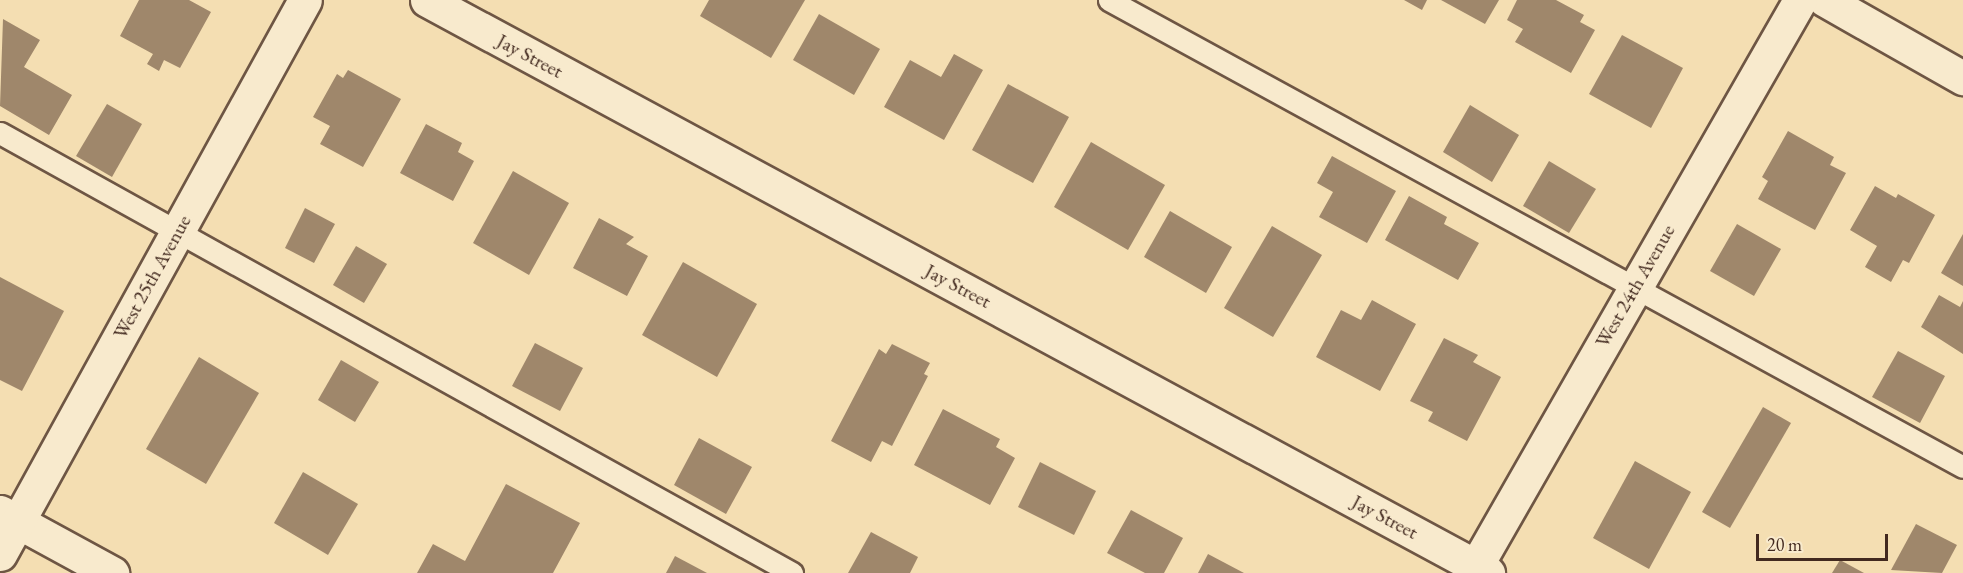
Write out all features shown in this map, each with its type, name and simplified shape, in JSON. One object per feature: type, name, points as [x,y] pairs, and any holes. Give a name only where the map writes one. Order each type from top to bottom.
[{"type":"street","name":"West 25th Avenue","points":[[0,554],[9,517],[178,230],[305,0]]},
{"type":"street","name":"Jay Street","points":[[427,0],[1478,571]]},
{"type":"street","name":"West 24th Avenue","points":[[1478,571],[1635,288],[1800,0]]},
{"type":"street","points":[[1825,0],[1963,78]]},
{"type":"street","points":[[9,517],[111,573]]},
{"type":"lane","points":[[1109,0],[1963,467]]},
{"type":"lane","points":[[0,133],[792,573]]},
{"type":"building","points":[[139,0],[189,0],[211,12],[180,68],[164,60],[159,71],[147,64],[153,54],[120,36]]},
{"type":"building","points":[[709,0],[805,0],[771,58],[700,16]]},
{"type":"building","points":[[1404,0],[1427,0],[1422,10]]},
{"type":"building","points":[[1441,0],[1499,0],[1485,24]]},
{"type":"building","points":[[1517,0],[1556,0],[1584,15],[1580,22],[1595,30],[1571,73],[1515,42],[1523,29],[1507,20]]},
{"type":"building","points":[[819,14],[880,49],[854,95],[793,60]]},
{"type":"building","points":[[3,19],[40,40],[24,67],[72,95],[49,135],[0,106]]},
{"type":"building","points":[[1622,35],[1683,68],[1651,128],[1589,94]]},
{"type":"building","points":[[954,54],[983,70],[944,140],[884,107],[910,60],[941,77]]},
{"type":"building","points":[[348,70],[401,99],[363,167],[320,144],[330,126],[313,117],[337,74],[343,78]]},
{"type":"building","points":[[1008,84],[1069,117],[1033,183],[972,150]]},
{"type":"building","points":[[107,104],[142,124],[112,177],[76,156]]},
{"type":"building","points":[[1470,105],[1519,135],[1492,182],[1443,152]]},
{"type":"building","points":[[426,124],[462,143],[458,152],[474,161],[453,201],[400,173]]},
{"type":"building","points":[[1788,131],[1834,157],[1830,165],[1846,173],[1815,230],[1758,199],[1768,181],[1762,177]]},
{"type":"building","points":[[1091,142],[1165,185],[1128,250],[1054,207]]},
{"type":"building","points":[[1332,156],[1396,191],[1367,243],[1319,217],[1333,192],[1317,183]]},
{"type":"building","points":[[1549,161],[1596,189],[1569,233],[1523,206]]},
{"type":"building","points":[[513,171],[569,203],[529,275],[473,243]]},
{"type":"building","points":[[1875,186],[1896,198],[1898,194],[1935,215],[1909,263],[1903,260],[1891,282],[1865,267],[1877,246],[1850,230]]},
{"type":"building","points":[[1409,196],[1447,217],[1444,224],[1479,243],[1458,280],[1385,240]]},
{"type":"building","points":[[305,208],[335,224],[314,263],[285,248]]},
{"type":"building","points":[[1170,211],[1232,247],[1206,293],[1144,257]]},
{"type":"building","points":[[599,218],[634,237],[626,244],[648,256],[627,296],[573,268]]},
{"type":"building","points":[[1737,224],[1781,249],[1754,296],[1710,271]]},
{"type":"building","points":[[1272,226],[1322,255],[1273,337],[1224,308]]},
{"type":"building","points":[[1963,234],[1963,286],[1941,273]]},
{"type":"building","points":[[356,246],[387,264],[364,303],[333,285]]},
{"type":"building","points":[[683,262],[757,304],[717,377],[642,335]]},
{"type":"building","points":[[0,277],[64,311],[22,391],[0,380]]},
{"type":"building","points":[[1939,295],[1960,307],[1963,301],[1963,354],[1921,327]]},
{"type":"building","points":[[1372,300],[1416,324],[1380,391],[1316,357],[1341,310],[1361,320]]},
{"type":"building","points":[[1444,338],[1478,355],[1473,362],[1501,377],[1467,441],[1428,421],[1433,412],[1410,401]]},
{"type":"building","points":[[535,343],[583,368],[560,411],[512,386]]},
{"type":"building","points":[[892,344],[930,363],[924,374],[928,376],[892,446],[882,441],[871,462],[831,441],[879,349],[886,354]]},
{"type":"building","points":[[1898,351],[1945,376],[1920,423],[1872,397]]},
{"type":"building","points":[[199,357],[259,393],[206,484],[146,449]]},
{"type":"building","points":[[341,360],[379,382],[355,422],[318,400]]},
{"type":"building","points":[[1763,407],[1791,423],[1730,528],[1702,512]]},
{"type":"building","points":[[943,409],[1000,439],[996,447],[1015,458],[990,505],[914,465]]},
{"type":"building","points":[[699,438],[752,467],[726,514],[674,485]]},
{"type":"building","points":[[1635,461],[1691,492],[1649,569],[1593,538]]},
{"type":"building","points":[[1040,462],[1096,491],[1074,535],[1018,507]]},
{"type":"building","points":[[303,472],[358,504],[328,555],[274,523]]},
{"type":"building","points":[[506,484],[580,523],[553,573],[417,573],[433,544],[465,561]]},
{"type":"building","points":[[1131,510],[1183,538],[1164,573],[1145,573],[1107,553]]},
{"type":"building","points":[[1916,524],[1957,545],[1942,573],[1891,570]]},
{"type":"building","points":[[871,532],[918,557],[910,573],[848,573]]},
{"type":"building","points":[[1208,554],[1244,573],[1198,573]]},
{"type":"building","points":[[675,556],[707,573],[666,573]]},
{"type":"building","points":[[1840,560],[1864,573],[1832,573]]}]
